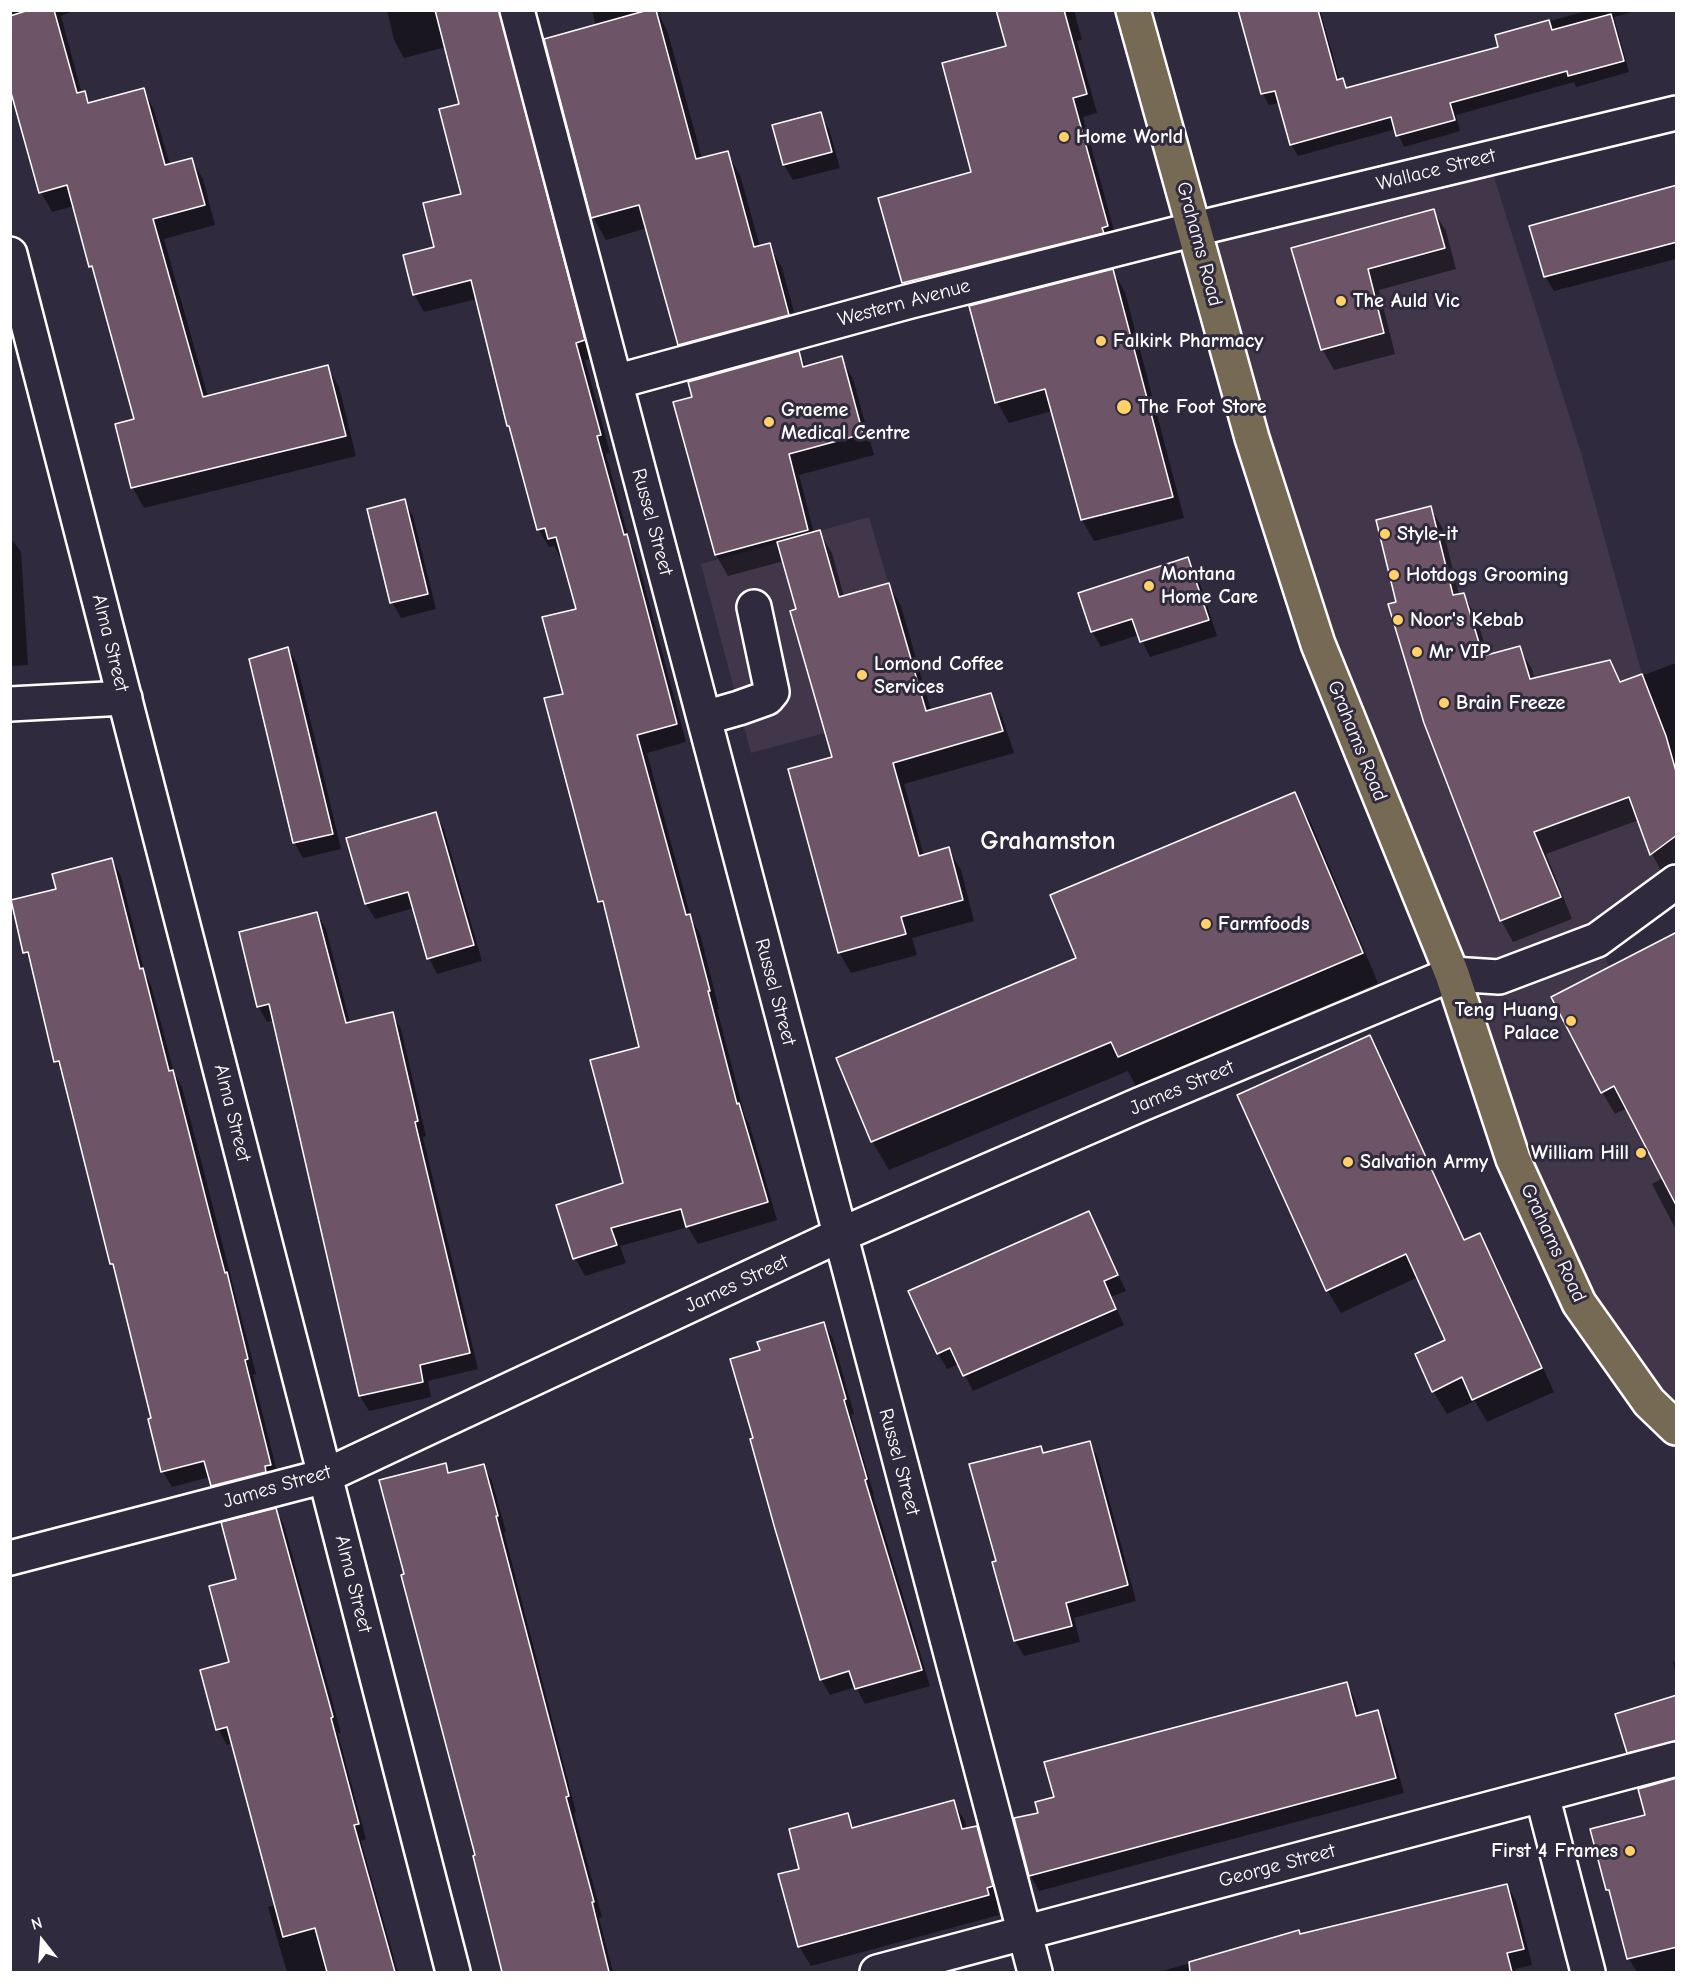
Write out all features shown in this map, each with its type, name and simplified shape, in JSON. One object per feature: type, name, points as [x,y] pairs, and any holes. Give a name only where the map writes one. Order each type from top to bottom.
[{"type":"main road","name":"Grahams Road","points":[[1133,10],[1252,438],[1318,644],[1452,974],[1513,1159],[1579,1303],[1649,1402],[1677,1428]]},
{"type":"street","name":"Russel Street","points":[[518,10],[1035,1972]]},
{"type":"street","name":"Wallace Street","points":[[1195,229],[1677,113]]},
{"type":"street","name":"Western Avenue","points":[[615,382],[907,302],[1195,229]]},
{"type":"street","name":"Alma Street","points":[[10,254],[453,1972]]},
{"type":"street","points":[[704,718],[767,698],[772,692],[753,607]]},
{"type":"street","points":[[10,704],[124,698]]},
{"type":"street","points":[[1452,974],[1499,977],[1597,940],[1677,882]]},
{"type":"street","name":"James Street","points":[[10,1558],[325,1476],[840,1235],[1452,974]]},
{"type":"street","name":"George Street","points":[[877,1972],[1677,1759]]},
{"type":"street","points":[[1542,1795],[1588,1972]]},
{"type":"shaded area","points":[[1488,158],[1581,453],[1642,674],[1666,736],[1676,775],[1676,882],[1597,940],[1676,1111],[1676,1425],[1579,1303],[1318,644],[1195,229]]},
{"type":"shaded area","points":[[869,517],[924,706],[751,753],[701,564]]},
{"type":"building","points":[[29,10],[54,10],[77,93],[85,91],[88,103],[144,88],[165,165],[192,158],[205,205],[153,219],[203,397],[328,365],[346,436],[131,488],[115,424],[134,419],[92,266],[89,267],[67,185],[39,193],[10,89],[10,16]]},
{"type":"building","points":[[435,10],[499,10],[585,340],[576,343],[601,435],[597,436],[624,535],[627,534],[677,724],[637,735],[686,915],[690,914],[737,1104],[739,1103],[768,1202],[686,1227],[681,1209],[611,1228],[617,1245],[573,1259],[556,1205],[623,1183],[590,1060],[639,1047],[603,901],[598,902],[544,698],[563,694],[542,617],[576,609],[556,537],[548,539],[545,528],[537,530],[509,426],[507,426],[471,280],[413,295],[403,255],[434,247],[423,203],[461,194],[439,109],[459,104]]},
{"type":"building","points":[[648,10],[656,10],[696,159],[728,151],[754,247],[770,243],[789,315],[678,345],[639,205],[591,218],[544,39]]},
{"type":"building","points":[[996,10],[1064,10],[1087,94],[1073,98],[1108,226],[1102,228],[1104,233],[902,283],[878,198],[971,172],[942,63],[1006,46]]},
{"type":"building","points":[[1238,10],[1318,10],[1337,80],[1343,78],[1346,88],[1498,47],[1495,35],[1549,20],[1552,30],[1611,14],[1624,61],[1568,76],[1567,71],[1450,103],[1455,120],[1396,136],[1391,117],[1290,145],[1275,91],[1261,94]]},
{"type":"building","points":[[821,112],[832,152],[783,165],[772,125]]},
{"type":"building","points":[[1677,185],[1677,242],[1544,277],[1529,226]]},
{"type":"building","name":"The Auld Vic","points":[[1434,209],[1445,248],[1368,269],[1384,333],[1321,350],[1291,248]]},
{"type":"building","points":[[1113,269],[1173,497],[1081,520],[1045,389],[995,403],[969,306]]},
{"type":"building","name":"Graeme Medical Centre","points":[[799,351],[803,367],[842,356],[863,434],[789,454],[808,530],[715,555],[673,402],[692,397],[688,382]]},
{"type":"building","points":[[405,499],[428,594],[390,603],[367,509]]},
{"type":"building","points":[[1431,506],[1453,595],[1464,593],[1483,656],[1520,646],[1530,679],[1610,660],[1620,682],[1642,674],[1666,736],[1677,775],[1677,835],[1650,855],[1629,797],[1534,832],[1561,897],[1500,921],[1424,723],[1388,604],[1396,602],[1376,520]]},
{"type":"building","points":[[820,530],[839,597],[889,583],[926,711],[991,693],[1003,731],[893,763],[919,856],[949,847],[963,900],[901,917],[906,934],[838,953],[788,769],[832,757],[790,611],[796,609],[777,542]]},
{"type":"building","name":"Montana Home Care","points":[[1188,557],[1209,620],[1140,642],[1132,619],[1091,632],[1078,593]]},
{"type":"building","points":[[288,647],[333,834],[293,843],[249,659]]},
{"type":"building","name":"Farmfoods","points":[[1295,792],[1363,953],[1118,1057],[1111,1042],[871,1142],[836,1058],[1076,958],[1050,895]]},
{"type":"building","points":[[436,812],[474,945],[427,959],[408,892],[365,904],[346,838]]},
{"type":"building","points":[[112,858],[140,969],[143,968],[169,1071],[173,1070],[225,1273],[227,1272],[248,1359],[245,1360],[271,1465],[265,1466],[266,1472],[211,1486],[204,1461],[161,1472],[148,1419],[151,1418],[113,1264],[110,1264],[59,1061],[54,1062],[28,952],[23,953],[11,900],[56,889],[52,874]]},
{"type":"building","points":[[317,912],[346,1023],[393,1012],[418,1121],[415,1122],[470,1353],[420,1365],[423,1382],[359,1396],[269,1004],[257,1007],[239,932]]},
{"type":"building","points":[[1677,932],[1677,1207],[1614,1086],[1601,1093],[1551,997]]},
{"type":"building","name":"Salvation Army","points":[[1370,1035],[1464,1240],[1480,1233],[1542,1368],[1472,1400],[1462,1377],[1432,1392],[1415,1354],[1445,1340],[1406,1254],[1326,1291],[1237,1095]]},
{"type":"building","points":[[1089,1211],[1118,1275],[1104,1281],[1116,1309],[963,1376],[950,1348],[937,1354],[908,1291]]},
{"type":"building","points":[[824,1322],[867,1479],[865,1480],[922,1670],[855,1689],[849,1671],[820,1680],[775,1529],[750,1439],[753,1438],[730,1359],[760,1350],[757,1342]]},
{"type":"building","points":[[1090,1441],[1128,1585],[1066,1603],[1072,1626],[1014,1641],[992,1562],[996,1561],[969,1464],[1041,1446],[1043,1453]]},
{"type":"building","points":[[446,1463],[448,1473],[484,1464],[569,1796],[566,1797],[594,1902],[592,1902],[609,1972],[502,1972],[473,1856],[475,1855],[401,1575],[404,1574],[379,1480]]},
{"type":"building","points":[[276,1508],[333,1717],[331,1718],[359,1824],[354,1825],[395,1972],[327,1972],[315,1928],[283,1937],[227,1727],[216,1730],[200,1670],[229,1662],[209,1586],[236,1579],[221,1522]]},
{"type":"building","points":[[1347,1682],[1356,1716],[1378,1710],[1396,1778],[1029,1876],[1014,1818],[1038,1813],[1035,1802],[1054,1797],[1044,1762]]},
{"type":"building","points":[[1677,1695],[1677,1741],[1627,1753],[1615,1714]]},
{"type":"building","points":[[1677,1778],[1677,1947],[1627,1959],[1590,1829],[1645,1815],[1638,1789]]},
{"type":"building","points":[[954,1800],[962,1829],[977,1826],[993,1886],[987,1888],[989,1895],[798,1947],[778,1874],[799,1869],[789,1829],[848,1813],[852,1828]]},
{"type":"building","points":[[1507,1884],[1524,1949],[1507,1953],[1512,1972],[1190,1972],[1189,1962],[1299,1930],[1300,1934]]},
{"type":"place","name":"Home World","points":[[1064,137]]},
{"type":"place","name":"The Auld Vic","points":[[1341,301]]},
{"type":"place","name":"Falkirk Pharmacy","points":[[1101,341]]},
{"type":"place","name":"The Foot Store","points":[[1124,407]]},
{"type":"place","name":"Graeme Medical Centre","points":[[769,422]]},
{"type":"place","name":"Style-it","points":[[1385,534]]},
{"type":"place","name":"Hotdogs Grooming","points":[[1394,575]]},
{"type":"place","name":"Montana Home Care","points":[[1149,586]]},
{"type":"place","name":"Noor's Kebab","points":[[1398,620]]},
{"type":"place","name":"Mr VIP","points":[[1417,652]]},
{"type":"place","name":"Lomond Coffee Services","points":[[862,675]]},
{"type":"place","name":"Brain Freeze","points":[[1444,703]]},
{"type":"place","name":"Farmfoods","points":[[1206,924]]},
{"type":"place","name":"Teng Huang Palace","points":[[1571,1021]]},
{"type":"place","name":"William Hill","points":[[1641,1153]]},
{"type":"place","name":"Salvation Army","points":[[1348,1162]]},
{"type":"place","name":"First 4 Frames","points":[[1630,1851]]},
{"type":"district","name":"Grahamston","points":[[1048,842]]}]
